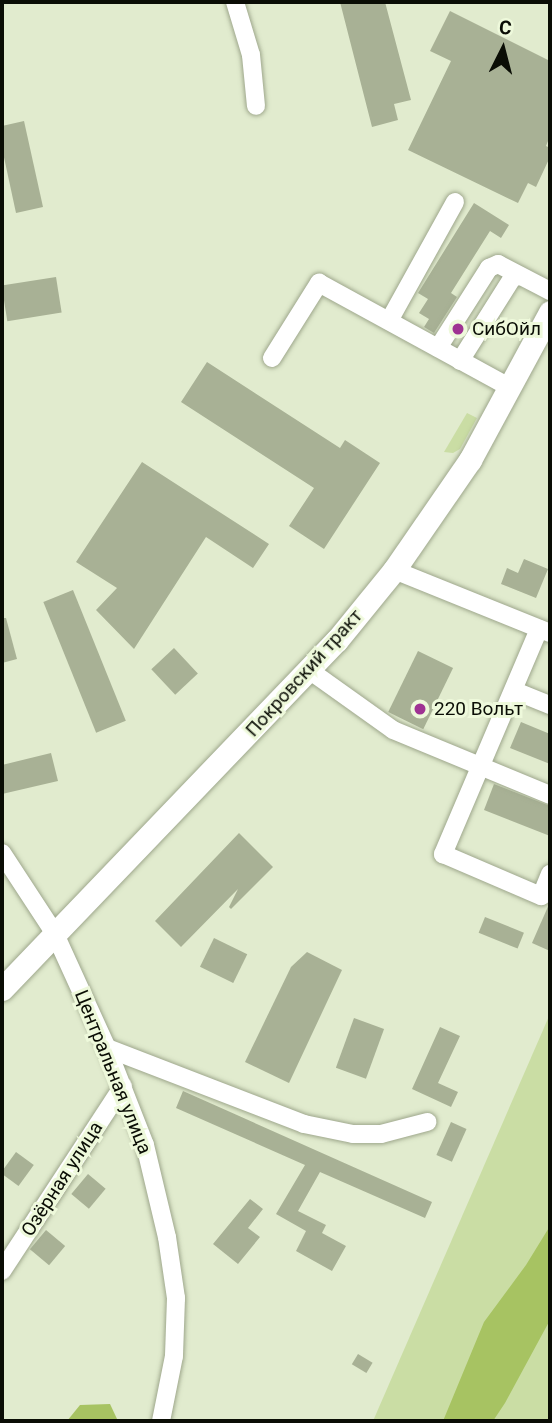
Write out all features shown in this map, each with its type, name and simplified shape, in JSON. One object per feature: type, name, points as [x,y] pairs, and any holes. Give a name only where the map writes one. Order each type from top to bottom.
[{"type":"main road","name":"Покровский тракт","points":[[2,989],[309,670],[394,570],[470,460],[550,312]]},
{"type":"street","points":[[235,2],[251,55],[256,106]]},
{"type":"street","points":[[389,321],[455,202]]},
{"type":"street","points":[[438,348],[489,268],[498,264],[550,291]]},
{"type":"street","points":[[460,360],[513,277],[520,276]]},
{"type":"street","points":[[272,358],[319,282],[511,388]]},
{"type":"street","points":[[394,570],[545,631],[515,691],[443,854],[541,896],[550,874]]},
{"type":"street","points":[[309,670],[393,730],[550,794]]},
{"type":"street","points":[[515,691],[550,705]]},
{"type":"street","name":"Центральная улица","points":[[2,853],[55,934],[107,1048],[145,1145],[167,1237],[176,1298],[174,1356],[161,1421]]},
{"type":"street","points":[[107,1048],[304,1124],[362,1134],[381,1134],[427,1122]]},
{"type":"street","name":"Озёрная улица","points":[[2,1271],[123,1086]]},
{"type":"shaded area","points":[[467,413],[477,418],[460,449],[453,453],[444,452]]},
{"type":"shaded area","points":[[550,1014],[550,1421],[373,1421]]},
{"type":"shaded area","points":[[550,1226],[550,1320],[505,1403],[493,1421],[443,1421],[484,1322],[526,1265]]},
{"type":"shaded area","points":[[110,1404],[118,1421],[67,1421],[80,1405]]},
{"type":"building","points":[[340,2],[385,2],[411,100],[394,104],[398,120],[372,127]]},
{"type":"building","points":[[450,11],[550,61],[550,136],[546,146],[550,148],[550,157],[536,187],[528,183],[518,203],[408,150],[451,61],[430,51]]},
{"type":"building","points":[[24,121],[43,207],[16,213],[2,148],[2,126]]},
{"type":"building","points":[[474,203],[509,225],[501,238],[490,231],[451,293],[457,297],[434,333],[424,327],[429,319],[419,313],[428,299],[418,293]]},
{"type":"building","points":[[56,277],[62,313],[7,321],[2,286]]},
{"type":"building","points":[[207,362],[340,448],[345,440],[380,463],[324,549],[289,526],[314,488],[181,402]]},
{"type":"building","points":[[142,462],[269,544],[253,568],[206,537],[134,649],[96,610],[117,588],[76,562]]},
{"type":"building","points":[[524,559],[548,569],[536,598],[501,584],[507,568],[518,573]]},
{"type":"building","points":[[73,590],[126,721],[96,733],[43,602]]},
{"type":"building","points":[[2,618],[6,618],[17,659],[2,663]]},
{"type":"building","points":[[174,648],[198,674],[175,695],[151,669]]},
{"type":"building","points":[[418,651],[453,668],[423,729],[388,712]]},
{"type":"building","points":[[521,722],[550,734],[550,764],[510,748]]},
{"type":"building","points":[[51,753],[58,781],[2,794],[2,765]]},
{"type":"building","points":[[494,784],[550,806],[550,836],[484,810]]},
{"type":"building","points":[[239,833],[273,867],[231,909],[229,907],[238,889],[181,947],[155,921]]},
{"type":"building","points":[[550,902],[550,951],[532,943]]},
{"type":"building","points":[[485,917],[524,933],[518,948],[479,933]]},
{"type":"building","points":[[214,938],[247,954],[233,983],[200,967]]},
{"type":"building","points":[[307,952],[342,970],[289,1083],[245,1062],[291,967]]},
{"type":"building","points":[[354,1018],[384,1029],[366,1079],[336,1068]]},
{"type":"building","points":[[440,1027],[460,1036],[438,1083],[458,1092],[451,1107],[412,1089]]},
{"type":"building","points":[[183,1091],[432,1202],[425,1218],[320,1172],[298,1211],[326,1225],[322,1233],[346,1246],[332,1271],[296,1251],[306,1231],[276,1214],[305,1165],[176,1108]]},
{"type":"building","points":[[451,1122],[467,1129],[452,1162],[436,1155]]},
{"type":"building","points":[[16,1152],[34,1165],[19,1186],[2,1174]]},
{"type":"building","points":[[88,1174],[106,1189],[89,1209],[71,1194]]},
{"type":"building","points":[[250,1199],[263,1209],[248,1228],[260,1237],[238,1264],[213,1244]]},
{"type":"building","points":[[46,1230],[65,1246],[49,1265],[30,1249]]},
{"type":"building","points":[[358,1354],[373,1363],[366,1373],[352,1364]]},
{"type":"place","name":"СибОйл","points":[[458,329]]},
{"type":"place","name":"220 Вольт","points":[[420,709]]}]
